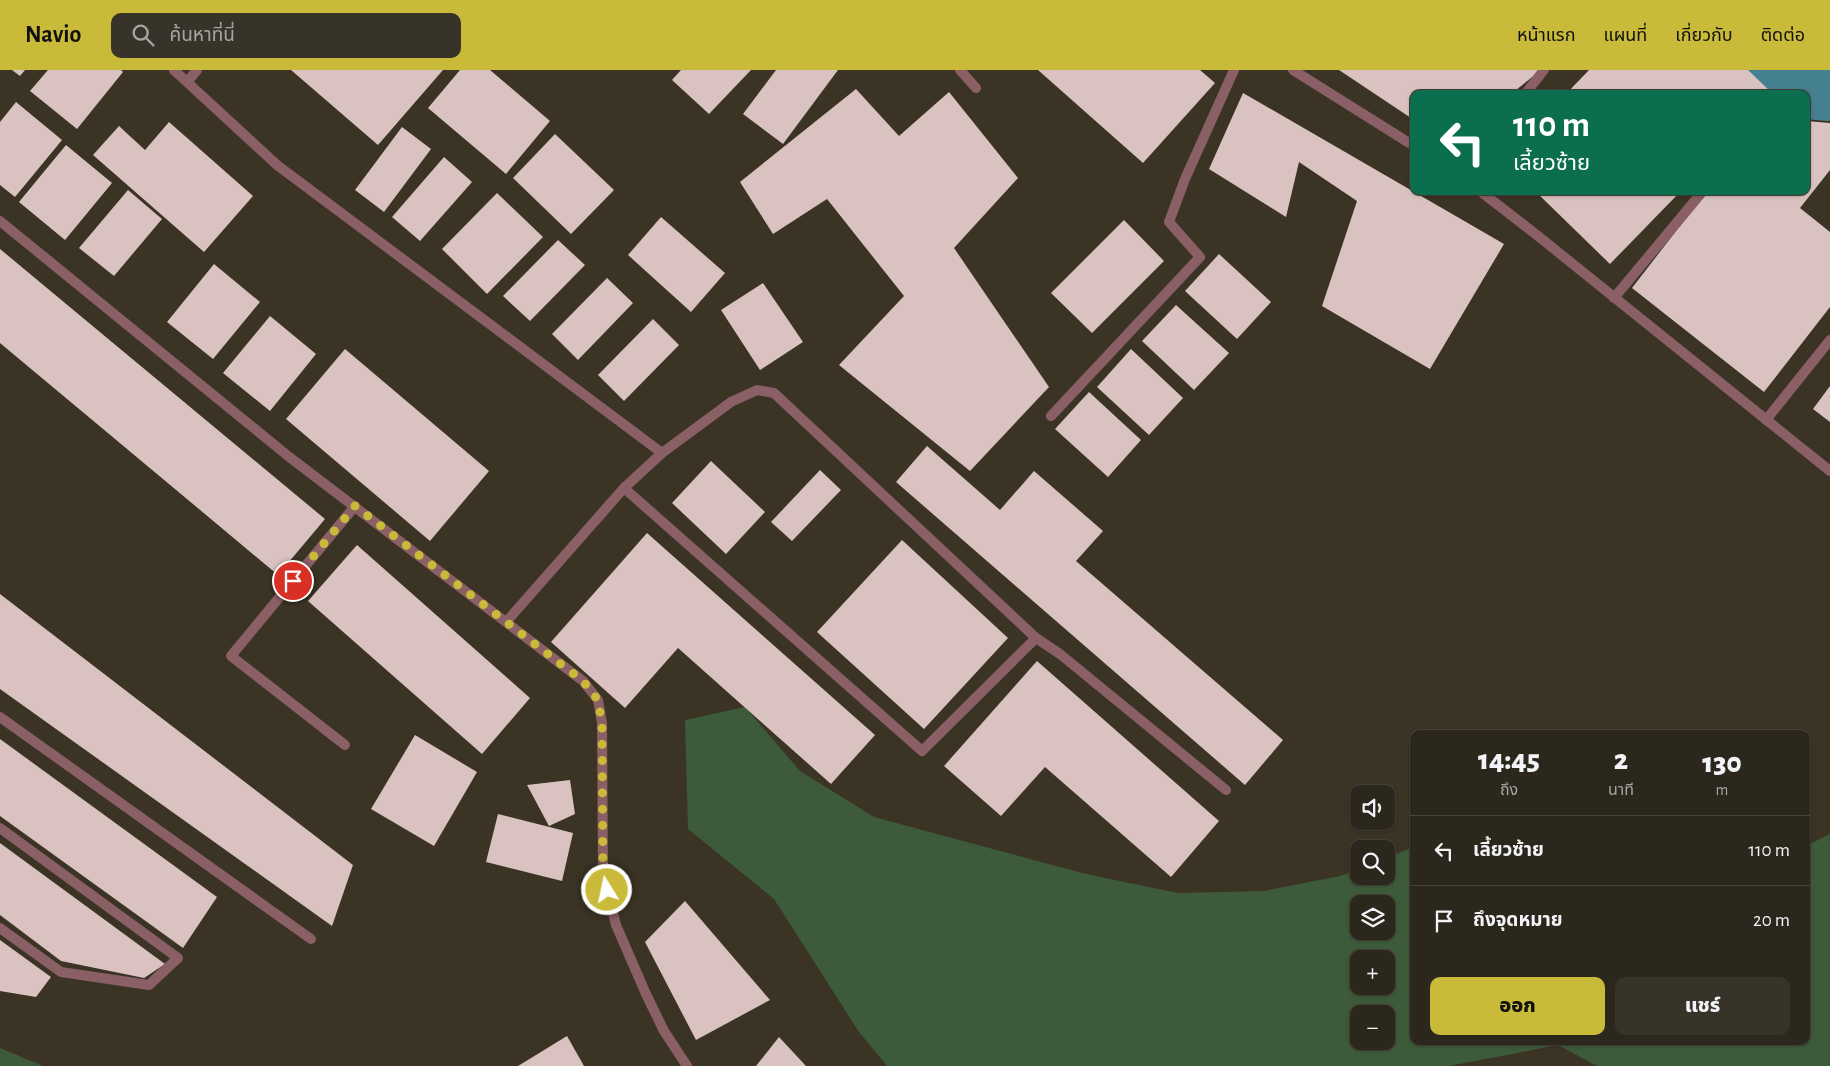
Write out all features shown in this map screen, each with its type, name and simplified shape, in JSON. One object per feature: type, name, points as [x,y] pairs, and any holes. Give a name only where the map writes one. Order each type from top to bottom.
[{"type":"street","points":[[174,70],[277,165],[662,453]]},
{"type":"street","points":[[188,81],[197,70]]},
{"type":"street","points":[[960,70],[976,88]]},
{"type":"street","points":[[1051,416],[1200,257],[1169,222],[1185,179],[1234,70]]},
{"type":"street","points":[[1293,70],[1410,143]]},
{"type":"street","points":[[1528,90],[1544,70]]},
{"type":"street","points":[[1485,195],[1830,471]]},
{"type":"street","points":[[1614,298],[1700,195]]},
{"type":"street","points":[[0,221],[288,456],[507,621],[583,681],[598,700],[602,733],[603,873],[616,925],[664,1031],[687,1066]]},
{"type":"street","points":[[1766,420],[1830,340]]},
{"type":"street","points":[[507,621],[624,488],[662,453],[731,402],[757,390],[774,393],[1036,638],[1060,654],[1226,790]]},
{"type":"street","points":[[624,488],[922,751],[1036,638]]},
{"type":"street","points":[[345,745],[231,656],[355,506]]},
{"type":"street","points":[[0,717],[311,939]]},
{"type":"street","points":[[0,828],[178,958],[149,985],[61,972],[0,928]]},
{"type":"green space","points":[[745,707],[800,771],[874,817],[1086,874],[1178,893],[1264,891],[1350,872],[1350,885],[1395,885],[1395,854],[1410,849],[1410,1045],[1558,1045],[1449,1066],[887,1066],[859,1032],[774,899],[688,829],[685,720]]},
{"type":"green space","points":[[1830,834],[1830,1066],[1597,1066],[1558,1045],[1810,1045],[1810,844]]},
{"type":"green space","points":[[0,1048],[43,1066],[0,1066]]},
{"type":"building","points":[[12,70],[25,70],[20,76]]},
{"type":"building","points":[[48,70],[121,70],[123,72],[77,129],[30,91]]},
{"type":"building","points":[[291,70],[443,70],[378,145]]},
{"type":"building","points":[[460,70],[490,70],[550,121],[506,174],[428,108]]},
{"type":"building","points":[[681,70],[751,70],[709,114],[672,80]]},
{"type":"building","points":[[776,70],[838,70],[783,144],[743,114]]},
{"type":"building","points":[[1038,70],[1200,70],[1215,83],[1143,163]]},
{"type":"building","points":[[1339,70],[1541,70],[1516,90],[1410,90],[1410,117]]},
{"type":"building","points":[[1589,70],[1748,70],[1769,90],[1570,90]]},
{"type":"building","points":[[856,89],[899,136],[949,92],[1018,178],[954,248],[1049,387],[970,471],[839,365],[904,296],[827,199],[773,234],[740,182]]},
{"type":"building","points":[[1243,93],[1410,190],[1410,195],[1419,195],[1504,244],[1430,369],[1322,306],[1357,201],[1299,162],[1286,217],[1209,169]]},
{"type":"building","points":[[16,102],[62,140],[15,197],[0,185],[0,122]]},
{"type":"building","points":[[1810,121],[1830,123],[1830,170],[1800,208],[1830,232],[1830,307],[1764,392],[1632,288],[1704,195],[1810,195]]},
{"type":"building","points":[[169,122],[253,196],[204,252],[93,155],[119,126],[145,150]]},
{"type":"building","points":[[402,127],[431,149],[384,212],[355,190]]},
{"type":"building","points":[[555,134],[614,190],[571,234],[513,178]]},
{"type":"building","points":[[66,145],[112,183],[65,240],[19,202]]},
{"type":"building","points":[[444,157],[472,182],[420,241],[392,217]]},
{"type":"building","points":[[128,190],[162,219],[114,276],[79,248]]},
{"type":"building","points":[[497,193],[543,237],[487,294],[442,249]]},
{"type":"building","points":[[1539,195],[1677,195],[1610,264]]},
{"type":"building","points":[[661,217],[725,273],[691,312],[628,255]]},
{"type":"building","points":[[1124,220],[1164,261],[1092,333],[1051,293]]},
{"type":"building","points":[[558,240],[585,265],[530,321],[503,296]]},
{"type":"building","points":[[0,249],[325,519],[278,575],[0,343]]},
{"type":"building","points":[[1219,254],[1271,302],[1237,339],[1185,291]]},
{"type":"building","points":[[214,264],[260,302],[213,359],[167,322]]},
{"type":"building","points":[[607,278],[633,303],[578,360],[552,334]]},
{"type":"building","points":[[763,283],[803,342],[760,370],[721,310]]},
{"type":"building","points":[[1176,305],[1229,353],[1194,390],[1142,341]]},
{"type":"building","points":[[270,316],[316,354],[270,411],[223,373]]},
{"type":"building","points":[[653,319],[679,345],[624,401],[598,375]]},
{"type":"building","points":[[345,349],[489,471],[430,541],[286,419]]},
{"type":"building","points":[[1131,349],[1183,398],[1149,435],[1097,387]]},
{"type":"building","points":[[1830,386],[1830,422],[1813,409]]},
{"type":"building","points":[[1089,392],[1141,440],[1108,477],[1055,429]]},
{"type":"building","points":[[927,446],[1000,510],[1034,471],[1103,531],[1076,561],[1283,740],[1245,785],[896,482]]},
{"type":"building","points":[[711,461],[765,512],[726,554],[672,503]]},
{"type":"building","points":[[820,470],[841,490],[792,541],[771,522]]},
{"type":"building","points":[[647,533],[875,735],[831,784],[678,648],[625,708],[551,642]]},
{"type":"building","points":[[902,540],[1008,638],[924,729],[817,632]]},
{"type":"building","points":[[357,545],[530,698],[482,754],[308,601]]},
{"type":"building","points":[[0,594],[353,865],[332,926],[0,689]]},
{"type":"building","points":[[1037,661],[1219,821],[1171,877],[1045,767],[1001,816],[944,766]]},
{"type":"building","points":[[415,735],[477,772],[434,846],[371,809]]},
{"type":"building","points":[[0,739],[217,897],[183,948],[0,816]]},
{"type":"building","points":[[570,780],[575,814],[549,826],[527,785]]},
{"type":"building","points":[[498,814],[573,833],[562,881],[486,862]]},
{"type":"building","points":[[0,843],[165,964],[144,978],[61,961],[0,915]]},
{"type":"building","points":[[685,901],[770,1000],[696,1040],[645,942]]},
{"type":"building","points":[[0,940],[51,977],[36,997],[0,991]]},
{"type":"building","points":[[567,1036],[584,1066],[518,1066]]},
{"type":"building","points":[[779,1037],[806,1066],[756,1066]]},
{"type":"waterway","points":[[1772,70],[1804,90]]},
{"type":"waterway","points":[[1810,92],[1830,94]]},
{"type":"route","points":[[293,581],[355,506],[583,681],[598,700],[602,724],[603,873],[607,890]]}]
